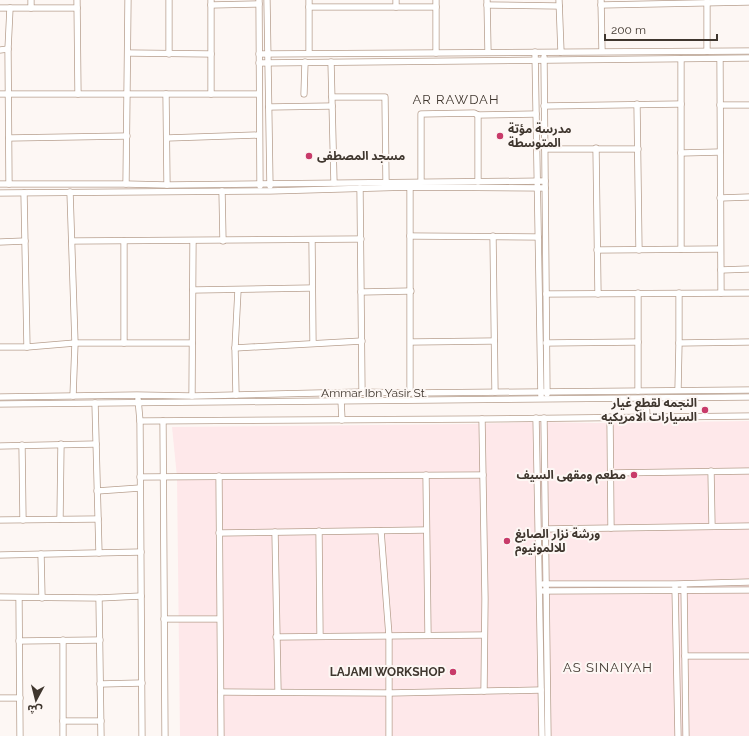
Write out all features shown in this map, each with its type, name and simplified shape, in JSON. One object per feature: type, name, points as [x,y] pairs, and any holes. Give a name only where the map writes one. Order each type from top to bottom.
[{"type":"street","points":[[31,0],[31,8]]},
{"type":"street","points":[[77,0],[78,94]]},
{"type":"street","points":[[126,184],[128,0]]},
{"type":"street","points":[[169,0],[169,54]]},
{"type":"street","points":[[267,0],[270,191]]},
{"type":"street","points":[[309,0],[309,54]]},
{"type":"street","points":[[354,0],[354,7]]},
{"type":"street","points":[[396,0],[396,7]]},
{"type":"street","points":[[436,0],[436,53]]},
{"type":"street","points":[[707,51],[710,1]]},
{"type":"street","points":[[211,94],[211,2],[259,2],[260,191]]},
{"type":"street","points":[[602,52],[601,2],[749,2]]},
{"type":"street","points":[[488,52],[487,3],[559,3],[561,52]]},
{"type":"street","points":[[309,8],[436,6]]},
{"type":"street","points":[[0,8],[77,8]]},
{"type":"street","points":[[9,184],[8,49],[10,8]]},
{"type":"street","points":[[0,50],[8,49]]},
{"type":"street","points":[[259,54],[749,50]]},
{"type":"street","points":[[535,52],[538,237],[544,399]]},
{"type":"street","points":[[544,52],[546,294],[544,392]]},
{"type":"street","points":[[128,53],[211,54]]},
{"type":"street","points":[[259,63],[749,58]]},
{"type":"street","points":[[681,59],[681,250]]},
{"type":"street","points":[[720,59],[721,293]]},
{"type":"street","points":[[304,94],[305,62]]},
{"type":"street","points":[[331,62],[334,183]]},
{"type":"street","points":[[0,94],[259,94]]},
{"type":"street","points":[[166,94],[167,185]]},
{"type":"street","points":[[332,97],[385,97],[386,182]]},
{"type":"street","points":[[637,104],[639,250]]},
{"type":"street","points":[[544,106],[681,104]]},
{"type":"street","points":[[720,106],[749,105]]},
{"type":"street","points":[[269,107],[332,106]]},
{"type":"street","points":[[421,182],[421,114],[536,114]]},
{"type":"street","points":[[478,115],[478,182]]},
{"type":"street","points":[[167,138],[259,135]]},
{"type":"street","points":[[9,138],[127,136]]},
{"type":"street","points":[[596,148],[598,294]]},
{"type":"street","points":[[545,149],[638,149]]},
{"type":"street","points":[[681,153],[720,152]]},
{"type":"street","points":[[0,184],[167,185],[478,182],[537,185]]},
{"type":"street","points":[[0,193],[270,191],[545,185]]},
{"type":"street","points":[[410,187],[410,393]]},
{"type":"street","points":[[360,188],[362,392]]},
{"type":"street","points":[[222,191],[223,241]]},
{"type":"street","points":[[70,192],[75,344],[73,396]]},
{"type":"street","points":[[24,193],[28,347]]},
{"type":"street","points":[[720,198],[749,197]]},
{"type":"street","points":[[410,236],[538,237]]},
{"type":"street","points":[[493,236],[495,392]]},
{"type":"street","points":[[72,241],[361,239]]},
{"type":"street","points":[[312,240],[313,343]]},
{"type":"street","points":[[0,242],[25,241]]},
{"type":"street","points":[[124,241],[124,343]]},
{"type":"street","points":[[192,396],[193,241]]},
{"type":"street","points":[[597,250],[720,249]]},
{"type":"street","points":[[720,270],[749,269]]},
{"type":"street","points":[[193,290],[312,288]]},
{"type":"street","points":[[236,395],[235,348],[238,290]]},
{"type":"street","points":[[361,292],[411,292]]},
{"type":"street","points":[[638,293],[638,391]]},
{"type":"street","points":[[678,390],[679,293]]},
{"type":"street","points":[[546,294],[749,293]]},
{"type":"street","points":[[235,348],[362,341]]},
{"type":"street","points":[[411,342],[494,341]]},
{"type":"street","points":[[546,343],[638,342]]},
{"type":"street","points":[[679,343],[749,342]]},
{"type":"street","points":[[0,347],[75,344],[192,343]]},
{"type":"street","name":"Ammar Ibn Yasir St.","points":[[0,396],[192,396],[362,392],[410,393],[749,390]]},
{"type":"street","points":[[138,395],[140,421],[142,736]]},
{"type":"street","name":"Ammar Ibn Yasir St.","points":[[0,404],[749,397]]},
{"type":"street","points":[[646,398],[647,417]]},
{"type":"street","points":[[341,400],[342,420]]},
{"type":"street","points":[[95,403],[99,553]]},
{"type":"street","points":[[140,421],[749,416]]},
{"type":"street","points":[[536,418],[542,736]]},
{"type":"street","points":[[544,418],[548,736]]},
{"type":"street","points":[[610,418],[611,528]]},
{"type":"street","points":[[482,419],[484,691]]},
{"type":"street","points":[[163,421],[162,477],[165,736]]},
{"type":"street","points":[[60,519],[61,444]]},
{"type":"street","points":[[0,446],[96,444]]},
{"type":"street","points":[[22,445],[23,520]]},
{"type":"street","points":[[711,471],[712,526]]},
{"type":"street","points":[[610,472],[749,471]]},
{"type":"street","points":[[426,475],[428,634]]},
{"type":"street","points":[[140,477],[483,475]]},
{"type":"street","points":[[219,476],[221,736]]},
{"type":"street","points":[[97,491],[140,488]]},
{"type":"street","points":[[0,520],[98,518]]},
{"type":"street","points":[[545,529],[749,526]]},
{"type":"street","points":[[219,533],[426,530]]},
{"type":"street","points":[[319,531],[320,636]]},
{"type":"street","points":[[381,531],[389,636],[389,736]]},
{"type":"street","points":[[275,532],[278,691]]},
{"type":"street","points":[[0,555],[141,552]]},
{"type":"street","points":[[41,554],[42,598]]},
{"type":"street","points":[[684,587],[749,582]]},
{"type":"street","points":[[539,584],[749,590]]},
{"type":"street","points":[[539,591],[675,587]]},
{"type":"street","points":[[675,587],[678,736]]},
{"type":"street","points":[[684,587],[686,736]]},
{"type":"street","points":[[0,597],[99,598],[141,596]]},
{"type":"street","points":[[19,598],[20,736]]},
{"type":"street","points":[[99,598],[101,736]]},
{"type":"street","points":[[164,619],[219,618]]},
{"type":"street","points":[[276,637],[389,636],[428,634],[484,635]]},
{"type":"street","points":[[19,640],[100,640]]},
{"type":"street","points":[[63,736],[64,640]]},
{"type":"street","points":[[684,656],[749,656]]},
{"type":"street","points":[[100,684],[142,683]]},
{"type":"street","points":[[221,692],[278,691],[390,693],[541,690]]},
{"type":"street","points":[[0,698],[20,698]]},
{"type":"street","points":[[677,701],[685,712]]},
{"type":"street","points":[[63,721],[101,721]]},
{"type":"shaded area","points":[[749,421],[749,736],[180,736],[177,477],[172,427],[532,422],[595,423]]},
{"type":"place","name":"مدرسة مؤتة المتوسطة","points":[[500,136]]},
{"type":"place","name":"مسجد المصطفى","points":[[309,156]]},
{"type":"place","name":"النجمه لقطع غيار السيارات الامريكيه","points":[[705,410]]},
{"type":"place","name":"مطعم ومقهى السيف","points":[[634,475]]},
{"type":"place","name":"ورشة نزار الصايغ للالمونيوم","points":[[507,541]]},
{"type":"place","name":"LAJAMI WORKSHOP","points":[[453,672]]},
{"type":"district","name":"AR RAWDAH","points":[[456,99]]},
{"type":"district","name":"AS SINAIYAH","points":[[608,667]]}]
